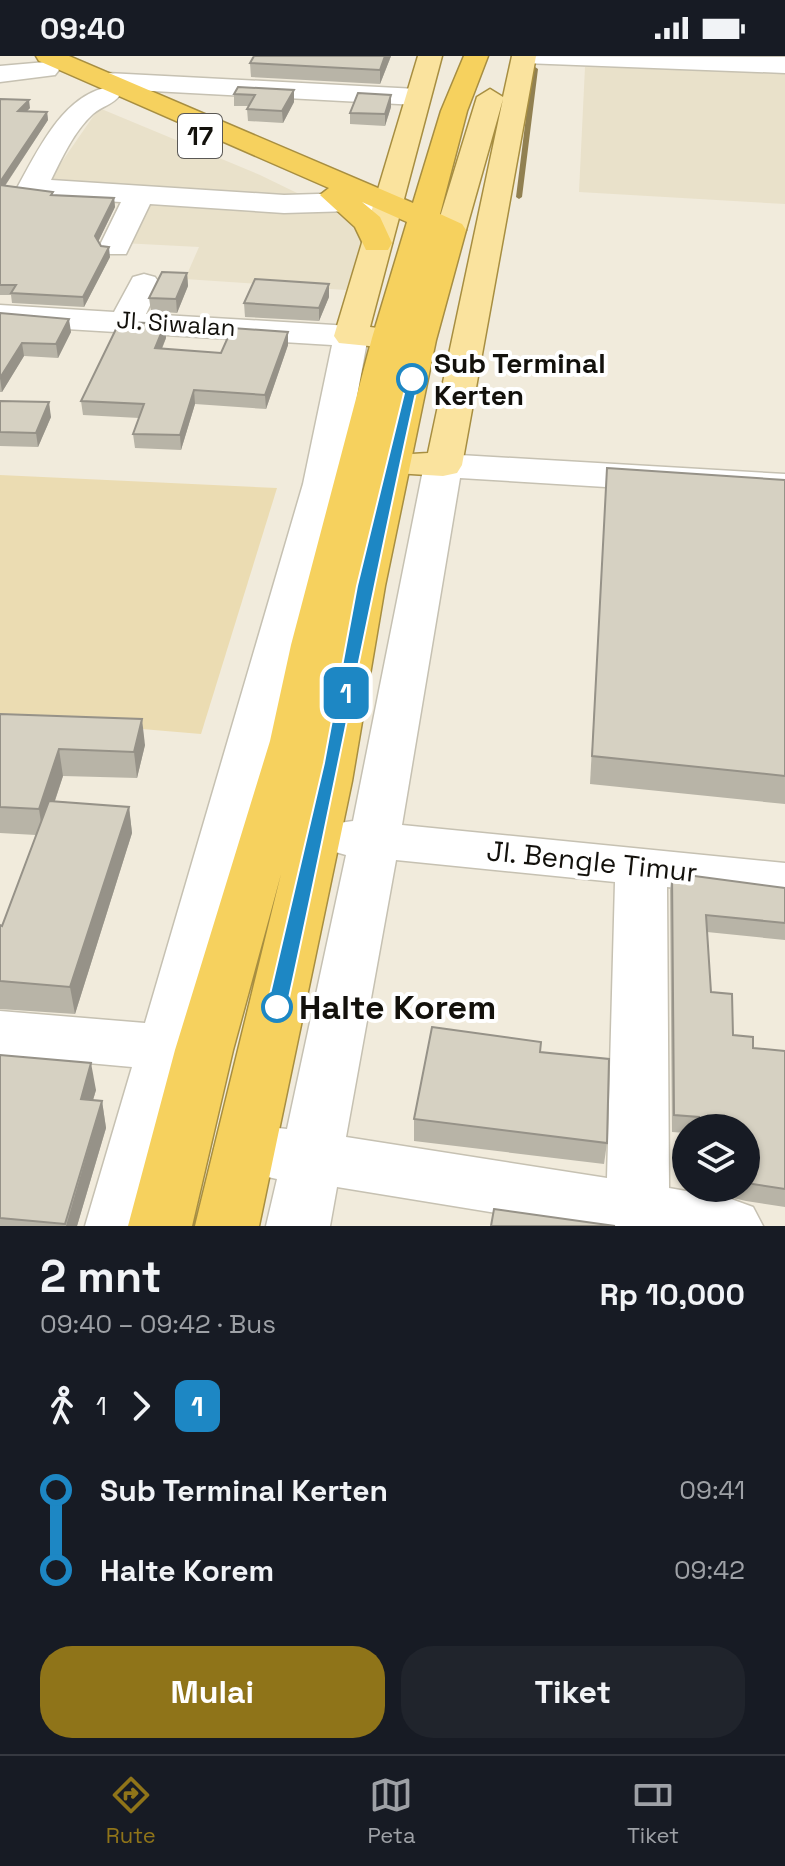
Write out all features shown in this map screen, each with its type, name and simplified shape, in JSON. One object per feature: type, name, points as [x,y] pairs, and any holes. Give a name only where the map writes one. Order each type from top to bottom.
[{"type":"highway","name":"17","points":[[15,56],[47,63],[195,125],[302,166],[345,178],[410,220]]},
{"type":"highway","points":[[160,1226],[204,1050],[294,741],[370,337],[410,220],[442,150],[476,56]]},
{"type":"highway","name":"17","points":[[195,125],[346,201]]},
{"type":"highway","points":[[227,1226],[316,835],[364,586],[419,340],[410,220],[442,150]]},
{"type":"highway","points":[[346,201],[369,223],[410,220]]},
{"type":"main road","points":[[410,220],[417,97],[430,56]]},
{"type":"main road","points":[[454,111],[448,99],[447,83],[455,56]]},
{"type":"main road","points":[[410,220],[502,56]]},
{"type":"main road","points":[[473,466],[452,437],[524,56]]},
{"type":"main road","points":[[393,464],[473,466]]},
{"type":"street","points":[[524,56],[785,65]]},
{"type":"street","points":[[0,74],[47,63]]},
{"type":"street","points":[[410,220],[346,201],[139,196],[32,188],[54,147],[84,108],[107,88],[417,97]]},
{"type":"street","points":[[115,247],[139,196]]},
{"type":"street","points":[[126,321],[144,284]]},
{"type":"street","name":"Jl. Siwalan","points":[[0,315],[370,337]]},
{"type":"street","points":[[117,1226],[322,484],[370,337]]},
{"type":"street","points":[[298,1226],[327,1160],[406,842],[473,466],[785,486]]},
{"type":"street","name":"Jl. Bengle Timur","points":[[316,835],[785,881]]},
{"type":"street","points":[[638,1211],[641,866]]},
{"type":"street","points":[[0,1033],[164,1047]]},
{"type":"street","points":[[244,1149],[408,1171],[731,1226]]},
{"type":"shaded area","points":[[585,67],[785,72],[785,204],[579,192]]},
{"type":"shaded area","points":[[99,108],[260,175],[367,227],[346,290],[185,279],[199,247],[122,243],[149,195],[45,186]]},
{"type":"shaded area","points":[[0,475],[277,488],[201,734],[0,717]]},
{"type":"building","points":[[254,56],[385,56],[380,70],[250,63]]},
{"type":"building","points":[[238,87],[294,90],[282,111],[247,109],[255,95],[234,94]]},
{"type":"building","points":[[358,93],[391,95],[385,114],[350,113]]},
{"type":"building","points":[[0,99],[29,100],[18,111],[47,112],[0,182]]},
{"type":"building","points":[[0,185],[53,192],[51,195],[114,198],[95,236],[101,246],[109,247],[83,297],[11,293],[16,285],[0,285]]},
{"type":"building","points":[[162,272],[187,273],[176,299],[149,298]]},
{"type":"building","points":[[255,279],[329,284],[319,308],[244,303]]},
{"type":"building","points":[[0,313],[69,319],[56,344],[22,343],[0,378]]},
{"type":"building","points":[[128,322],[165,324],[155,348],[221,353],[232,328],[288,332],[265,395],[194,390],[180,435],[133,434],[144,404],[81,401],[116,329],[125,329]]},
{"type":"building","points":[[0,401],[49,402],[36,433],[0,432]]},
{"type":"building","points":[[607,468],[785,480],[785,776],[592,756]]},
{"type":"building","points":[[0,714],[142,719],[134,752],[59,749],[39,809],[0,807]]},
{"type":"building","points":[[49,801],[129,807],[70,987],[0,981],[0,925]]},
{"type":"building","points":[[672,873],[785,888],[785,923],[706,915],[711,992],[732,994],[733,1035],[753,1037],[753,1048],[785,1051],[785,1189],[760,1185],[760,1114],[674,1114]]},
{"type":"building","points":[[432,1027],[541,1042],[540,1052],[609,1059],[607,1143],[414,1119]]},
{"type":"building","points":[[0,1055],[91,1063],[81,1099],[102,1101],[65,1224],[0,1218]]},
{"type":"building","points":[[494,1209],[615,1226],[491,1226]]},
{"type":"waterway","points":[[519,197],[535,69]]},
{"type":"bus line","name":"1","points":[[277,1007],[332,763],[364,586],[412,379]]},
{"type":"place","name":"Sub Terminal Kerten","points":[[412,379]]},
{"type":"place","name":"Halte Korem","points":[[277,1007]]}]
